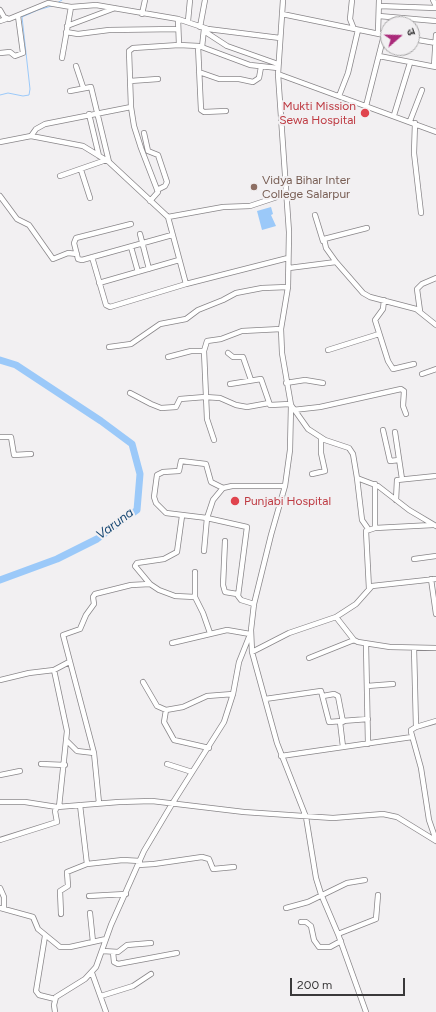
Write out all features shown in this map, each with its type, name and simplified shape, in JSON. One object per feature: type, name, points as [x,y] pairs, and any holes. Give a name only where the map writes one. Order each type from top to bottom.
[{"type":"street","points":[[142,14],[145,0]]},
{"type":"street","points":[[188,21],[190,0]]},
{"type":"street","points":[[205,0],[199,72],[201,110],[204,112],[226,111]]},
{"type":"street","points":[[283,0],[278,69],[289,232],[289,268],[288,287],[281,329],[282,353],[290,404],[290,450],[285,486],[254,604],[251,632],[252,652],[281,756],[306,817],[316,878],[321,894],[341,941],[366,1012]]},
{"type":"street","points":[[339,96],[348,73],[356,29],[350,19],[352,0]]},
{"type":"street","points":[[282,14],[378,34],[379,0]]},
{"type":"street","points":[[379,6],[436,7],[433,0]]},
{"type":"street","points":[[0,21],[52,3],[71,7],[89,5],[115,8],[188,21],[203,29],[227,46],[278,69],[339,96],[413,122],[436,132]]},
{"type":"street","points":[[62,58],[71,7]]},
{"type":"street","points":[[67,26],[115,8]]},
{"type":"street","points":[[0,10],[6,18]]},
{"type":"street","points":[[0,53],[10,52],[16,56],[23,53],[18,16]]},
{"type":"street","points":[[379,16],[436,21]]},
{"type":"street","points":[[178,19],[179,45]]},
{"type":"street","points":[[66,32],[78,34],[109,30],[178,29]]},
{"type":"street","points":[[203,29],[280,38]]},
{"type":"street","points":[[379,56],[435,66],[436,35]]},
{"type":"street","points":[[420,40],[436,43]]},
{"type":"street","points":[[150,201],[158,194],[137,135],[131,107],[130,49],[179,45],[200,46],[261,67],[278,69]]},
{"type":"street","points":[[366,106],[380,53]]},
{"type":"street","points":[[394,115],[410,62]]},
{"type":"street","points":[[76,66],[83,87]]},
{"type":"street","points":[[199,72],[219,79],[239,79],[253,82],[259,78],[261,67]]},
{"type":"street","points":[[130,81],[158,79]]},
{"type":"street","points":[[70,91],[92,86],[107,161]]},
{"type":"street","points":[[421,213],[414,153],[413,122],[422,90]]},
{"type":"street","points":[[31,136],[36,129],[45,124],[89,114],[131,107]]},
{"type":"street","points":[[89,114],[99,156]]},
{"type":"street","points":[[144,132],[148,151],[158,156],[167,182],[165,186],[157,190]]},
{"type":"street","points":[[0,142],[31,136],[83,146],[107,161],[168,217],[186,284]]},
{"type":"street","points":[[60,176],[107,161]]},
{"type":"street","points":[[81,170],[90,198]]},
{"type":"street","points":[[168,217],[223,207],[250,206],[286,194]]},
{"type":"street","points":[[0,196],[16,219],[29,225],[53,259],[68,253],[76,254]]},
{"type":"street","points":[[315,215],[324,241],[336,262],[363,293],[384,300],[407,305],[420,312],[436,325]]},
{"type":"street","points":[[131,224],[76,238],[74,243],[79,260],[172,235]]},
{"type":"street","points":[[324,241],[326,238],[367,228]]},
{"type":"street","points":[[140,234],[149,269]]},
{"type":"street","points":[[131,247],[138,272]]},
{"type":"street","points":[[92,257],[106,305],[110,307],[186,284],[288,258]]},
{"type":"street","points":[[99,283],[179,260]]},
{"type":"street","points":[[289,268],[336,262]]},
{"type":"street","points":[[420,312],[417,289],[422,284],[436,278]]},
{"type":"street","points":[[109,347],[131,344],[160,324],[186,319],[198,310],[236,293],[262,288],[288,287]]},
{"type":"street","points":[[384,300],[383,309],[377,315],[375,320],[378,334],[392,368],[397,369],[414,364]]},
{"type":"street","points":[[214,440],[208,423],[205,397],[204,351],[207,341],[221,339],[242,331],[281,329]]},
{"type":"street","points":[[328,350],[378,334]]},
{"type":"street","points":[[168,357],[191,351],[204,351]]},
{"type":"street","points":[[228,353],[233,357],[243,357],[251,380]]},
{"type":"street","points":[[422,374],[436,369]]},
{"type":"street","points":[[230,384],[251,380],[262,380],[268,403]]},
{"type":"street","points":[[286,383],[305,380],[323,383]]},
{"type":"street","points":[[294,410],[320,407],[400,389],[404,391],[403,406],[406,414]]},
{"type":"street","points":[[130,393],[161,408],[176,407],[178,400],[205,397],[220,398],[236,405],[247,407],[268,403],[273,406],[290,404]]},
{"type":"street","points":[[290,404],[308,430],[321,438],[349,448],[353,454],[362,520],[369,530]]},
{"type":"street","points":[[384,430],[390,461],[399,460]]},
{"type":"street","points":[[395,432],[402,479]]},
{"type":"street","points":[[0,437],[10,437],[14,455],[31,454]]},
{"type":"street","points":[[312,474],[325,471],[321,453],[321,438]]},
{"type":"street","points":[[223,488],[211,482],[206,464],[181,461],[179,471],[160,473],[157,476],[155,486],[156,503],[166,513],[207,518],[247,528],[237,594]]},
{"type":"street","points":[[396,500],[396,482],[402,479],[436,476]]},
{"type":"street","points":[[357,478],[375,484],[435,526]]},
{"type":"street","points":[[375,484],[375,528]]},
{"type":"street","points":[[204,551],[207,518],[212,500],[223,488],[232,486],[285,486]]},
{"type":"street","points":[[182,516],[177,552],[164,559],[147,560],[135,564],[136,568],[150,584],[168,594],[195,597]]},
{"type":"street","points":[[369,589],[365,534],[369,530],[375,528],[435,526]]},
{"type":"street","points":[[225,541],[223,585],[225,592],[237,594],[239,598],[254,604]]},
{"type":"street","points":[[414,558],[436,556]]},
{"type":"street","points":[[195,572],[195,597],[203,613],[210,633]]},
{"type":"street","points":[[252,652],[289,633],[336,617],[356,604],[369,589],[377,584],[434,579],[436,614]]},
{"type":"street","points":[[99,803],[94,753],[63,635],[80,629],[86,615],[94,604],[94,594],[131,586],[150,584]]},
{"type":"street","points":[[336,617],[354,640],[366,644],[414,648],[436,648]]},
{"type":"street","points":[[172,643],[210,633],[236,630],[251,632]]},
{"type":"street","points":[[55,1012],[55,999],[60,993],[92,973],[100,960],[106,939],[139,863],[172,804],[209,748],[224,722],[234,694],[239,662],[251,632]]},
{"type":"street","points":[[309,658],[354,640]]},
{"type":"street","points":[[366,644],[368,744]]},
{"type":"street","points":[[414,648],[416,727]]},
{"type":"street","points":[[0,680],[29,673],[54,670],[69,662]]},
{"type":"street","points":[[0,840],[57,822],[55,811],[58,807],[64,765],[67,727],[54,670]]},
{"type":"street","points":[[143,682],[157,706],[166,710],[183,707],[207,696],[234,694]]},
{"type":"street","points":[[367,686],[393,684]]},
{"type":"street","points":[[265,699],[319,691],[323,693],[329,722],[368,719]]},
{"type":"street","points":[[323,696],[334,694],[338,696],[343,747]]},
{"type":"street","points":[[166,710],[164,722],[174,740],[209,748]]},
{"type":"street","points":[[436,721],[411,730],[421,768],[429,820],[436,840]]},
{"type":"street","points":[[281,756],[412,737]]},
{"type":"street","points":[[67,741],[77,751],[94,753]]},
{"type":"street","points":[[41,764],[64,765]]},
{"type":"street","points":[[167,764],[192,772]]},
{"type":"street","points":[[0,775],[20,771]]},
{"type":"street","points":[[0,802],[25,802],[58,807],[137,801],[306,817],[333,818],[378,814],[390,815],[436,840]]},
{"type":"street","points":[[80,805],[87,864]]},
{"type":"street","points":[[60,914],[60,891],[68,886],[67,872],[87,864],[123,860],[154,864],[202,857],[209,859],[213,870],[234,867]]},
{"type":"street","points":[[286,908],[308,902],[321,894],[354,880],[365,880]]},
{"type":"street","points":[[0,888],[4,897],[2,909],[33,918],[38,929],[55,944],[65,948],[106,939]]},
{"type":"street","points":[[89,896],[126,894]]},
{"type":"street","points":[[338,934],[376,919],[378,895]]},
{"type":"street","points":[[90,913],[93,942]]},
{"type":"street","points":[[301,922],[306,922],[311,926],[314,940],[319,947],[330,947],[341,941]]},
{"type":"street","points":[[46,936],[36,991],[39,995],[55,999]]},
{"type":"street","points":[[103,951],[113,952],[121,950],[128,945],[150,943]]},
{"type":"street","points":[[113,952],[114,962],[118,964],[177,953]]},
{"type":"street","points":[[92,973],[106,1012]]},
{"type":"street","points":[[101,996],[133,986],[151,974]]},
{"type":"water","points":[[271,207],[273,214],[271,215],[276,226],[262,230],[257,211]]},
{"type":"waterway","points":[[57,3],[62,0]]},
{"type":"waterway","points":[[0,95],[8,93],[23,96],[29,95],[30,89],[22,17],[55,5]]},
{"type":"waterway","name":"Varuna","points":[[0,360],[16,365],[101,421],[132,444],[140,474],[137,510],[97,539],[57,559],[0,580]]},
{"type":"place","name":"Mukti Mission Sewa Hospital","points":[[365,113]]},
{"type":"place","name":"Vidya Bihar Inter College Salarpur","points":[[254,187]]},
{"type":"place","name":"Punjabi Hospital","points":[[235,501]]}]
